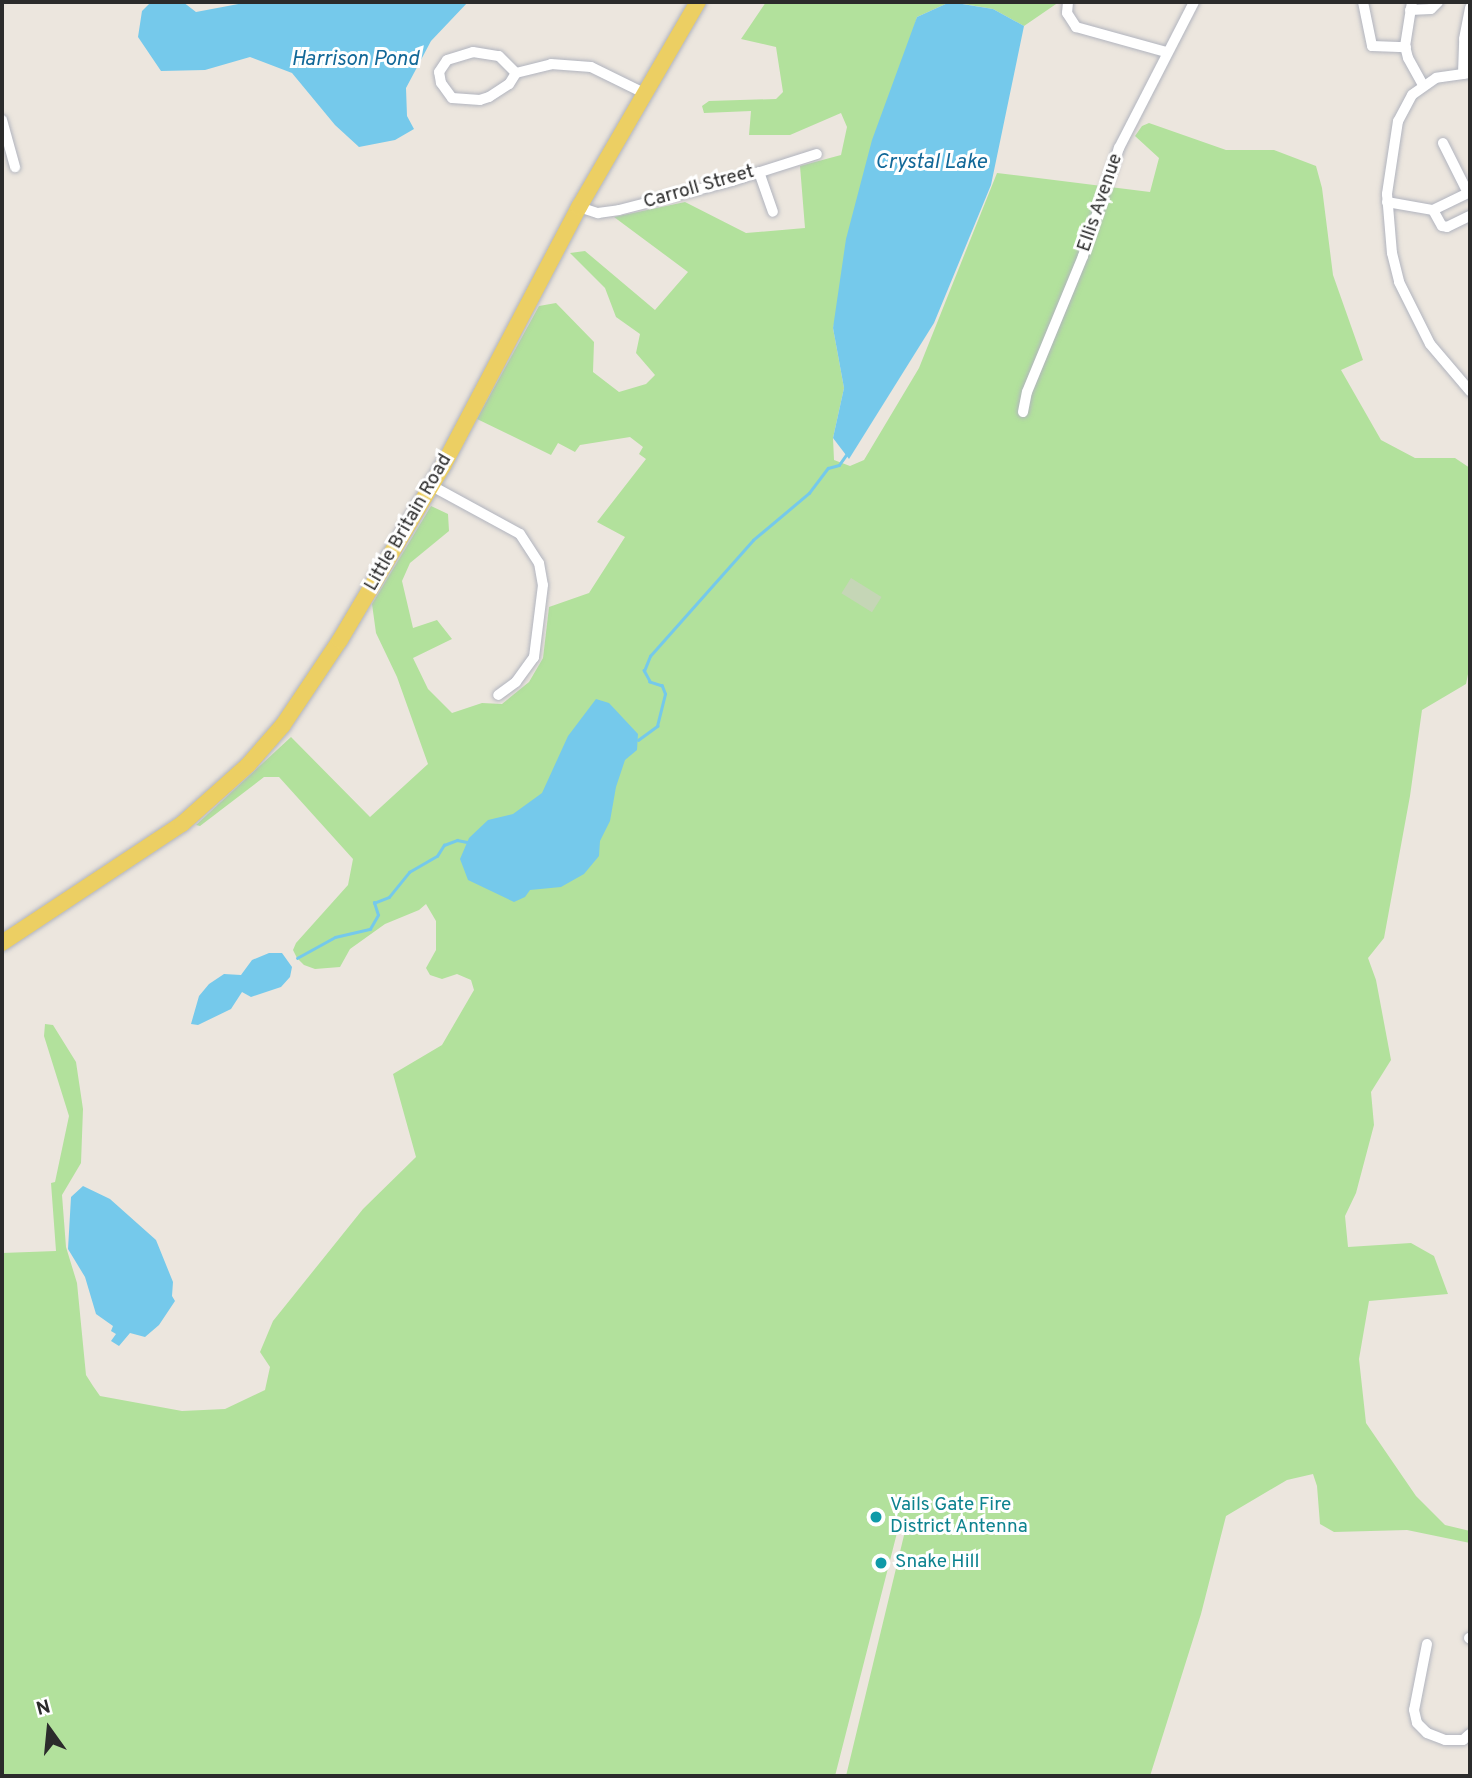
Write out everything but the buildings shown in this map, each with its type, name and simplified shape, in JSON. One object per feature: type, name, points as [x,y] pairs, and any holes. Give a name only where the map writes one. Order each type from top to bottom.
[{"type":"main road","name":"Little Britain Road","points":[[2,943],[182,824],[248,765],[309,690],[432,486],[579,207],[698,2]]},
{"type":"street","points":[[1068,2],[1067,13],[1076,27],[1166,52]]},
{"type":"street","name":"Ellis Avenue","points":[[1023,412],[1027,392],[1083,256],[1119,148],[1194,2]]},
{"type":"street","points":[[1363,2],[1372,46],[1406,47]]},
{"type":"street","points":[[1423,85],[1406,47],[1411,6],[1431,9],[1438,2]]},
{"type":"street","points":[[1470,8],[1464,38],[1467,74],[1436,78],[1412,94],[1398,121],[1387,202],[1392,253],[1399,282],[1430,344],[1470,391]]},
{"type":"street","points":[[516,73],[499,57],[473,52],[447,60],[439,72],[441,83],[452,98],[480,100],[501,91],[516,73],[551,64],[591,66],[644,93]]},
{"type":"street","points":[[2,120],[15,167]]},
{"type":"street","points":[[1387,202],[1433,210],[1469,195],[1443,143]]},
{"type":"street","name":"Carroll Street","points":[[579,207],[597,213],[619,210],[817,154]]},
{"type":"street","points":[[759,172],[773,212]]},
{"type":"street","points":[[1433,210],[1442,226],[1447,227],[1470,216]]},
{"type":"street","points":[[432,486],[520,534],[539,563],[542,585],[534,657],[516,682],[498,695]]},
{"type":"street","points":[[1427,1644],[1414,1710],[1417,1723],[1427,1733],[1446,1740],[1463,1740],[1470,1734]]},
{"type":"green space","points":[[766,2],[950,2],[917,17],[833,328],[844,388],[833,438],[834,460],[850,466],[864,460],[919,368],[997,173],[1150,192],[1159,158],[1135,136],[1142,126],[1149,123],[1226,150],[1274,150],[1316,166],[1322,188],[1333,275],[1363,360],[1341,370],[1381,440],[1415,458],[1455,458],[1470,468],[1470,664],[1466,684],[1422,710],[1410,796],[1384,938],[1368,958],[1376,980],[1391,1060],[1371,1092],[1374,1125],[1356,1193],[1345,1216],[1348,1247],[1411,1243],[1434,1256],[1448,1294],[1369,1301],[1359,1359],[1366,1423],[1416,1496],[1445,1525],[1470,1531],[1470,1543],[1407,1530],[1334,1532],[1320,1524],[1317,1486],[1313,1474],[1287,1480],[1226,1516],[1201,1614],[1150,1776],[846,1776],[906,1527],[899,1525],[835,1776],[2,1776],[2,1253],[56,1251],[51,1183],[55,1182],[69,1116],[44,1036],[45,1024],[53,1025],[76,1062],[83,1109],[81,1163],[62,1195],[66,1247],[77,1283],[86,1375],[100,1396],[182,1411],[225,1409],[265,1390],[270,1367],[260,1352],[273,1321],[363,1209],[416,1157],[393,1074],[442,1045],[474,990],[471,980],[457,974],[442,979],[430,975],[426,968],[436,950],[436,921],[426,904],[419,910],[385,924],[350,949],[340,967],[315,969],[304,965],[297,958],[293,950],[296,943],[348,885],[353,859],[279,777],[264,777],[200,826],[196,825],[291,737],[370,817],[428,764],[397,677],[376,633],[372,604],[431,506],[448,514],[449,531],[410,563],[402,581],[413,628],[437,620],[452,639],[413,658],[428,689],[452,713],[482,703],[502,704],[529,682],[543,658],[549,607],[589,593],[625,537],[597,522],[646,459],[639,454],[643,447],[630,437],[580,445],[575,452],[558,443],[551,455],[477,419],[539,306],[556,303],[594,342],[593,372],[619,392],[646,384],[655,375],[636,353],[640,334],[616,317],[605,288],[570,253],[585,251],[655,310],[688,272],[614,217],[685,202],[746,233],[805,228],[800,166],[841,155],[847,127],[841,113],[790,135],[749,135],[751,111],[704,113],[702,106],[709,101],[776,99],[783,92],[776,47],[741,39]]},
{"type":"green space","points":[[952,2],[1059,2],[1024,26],[993,9]]},
{"type":"green space","points":[[851,578],[882,597],[872,612],[841,593]]},
{"type":"water","name":"Harrison Pond","points":[[151,2],[183,2],[196,12],[249,2],[468,2],[431,41],[406,88],[407,116],[414,129],[395,140],[359,147],[335,125],[292,73],[250,57],[205,70],[161,71],[138,37],[142,11]]},
{"type":"water","name":"Crystal Lake","points":[[950,2],[993,9],[1024,26],[991,185],[934,323],[849,459],[833,438],[844,388],[833,328],[846,239],[872,140],[917,17]]},
{"type":"water","points":[[596,699],[609,703],[638,734],[637,750],[625,760],[616,787],[610,821],[600,841],[599,856],[584,874],[561,887],[530,890],[525,897],[514,902],[468,880],[460,859],[469,838],[488,820],[513,814],[542,793],[568,736]]},
{"type":"water","points":[[269,953],[282,953],[292,967],[290,977],[281,987],[251,997],[242,992],[231,1009],[198,1025],[191,1024],[199,996],[209,984],[224,974],[241,975],[252,960]]},
{"type":"water","points":[[83,1186],[110,1199],[156,1240],[173,1282],[172,1296],[175,1301],[159,1325],[145,1337],[130,1333],[119,1346],[111,1341],[116,1334],[111,1331],[113,1326],[96,1314],[85,1277],[68,1249],[71,1197]]},
{"type":"waterway","points":[[638,740],[657,726],[665,694],[662,686],[650,682],[644,671],[650,656],[753,540],[809,493],[828,468],[839,465],[846,455]]},
{"type":"waterway","points":[[297,958],[335,937],[370,929],[378,915],[374,903],[389,897],[409,872],[437,856],[444,845],[457,840],[467,842]]},
{"type":"place","name":"Vails Gate Fire District Antenna","points":[[876,1517]]},
{"type":"place","name":"Snake Hill","points":[[881,1563]]}]
